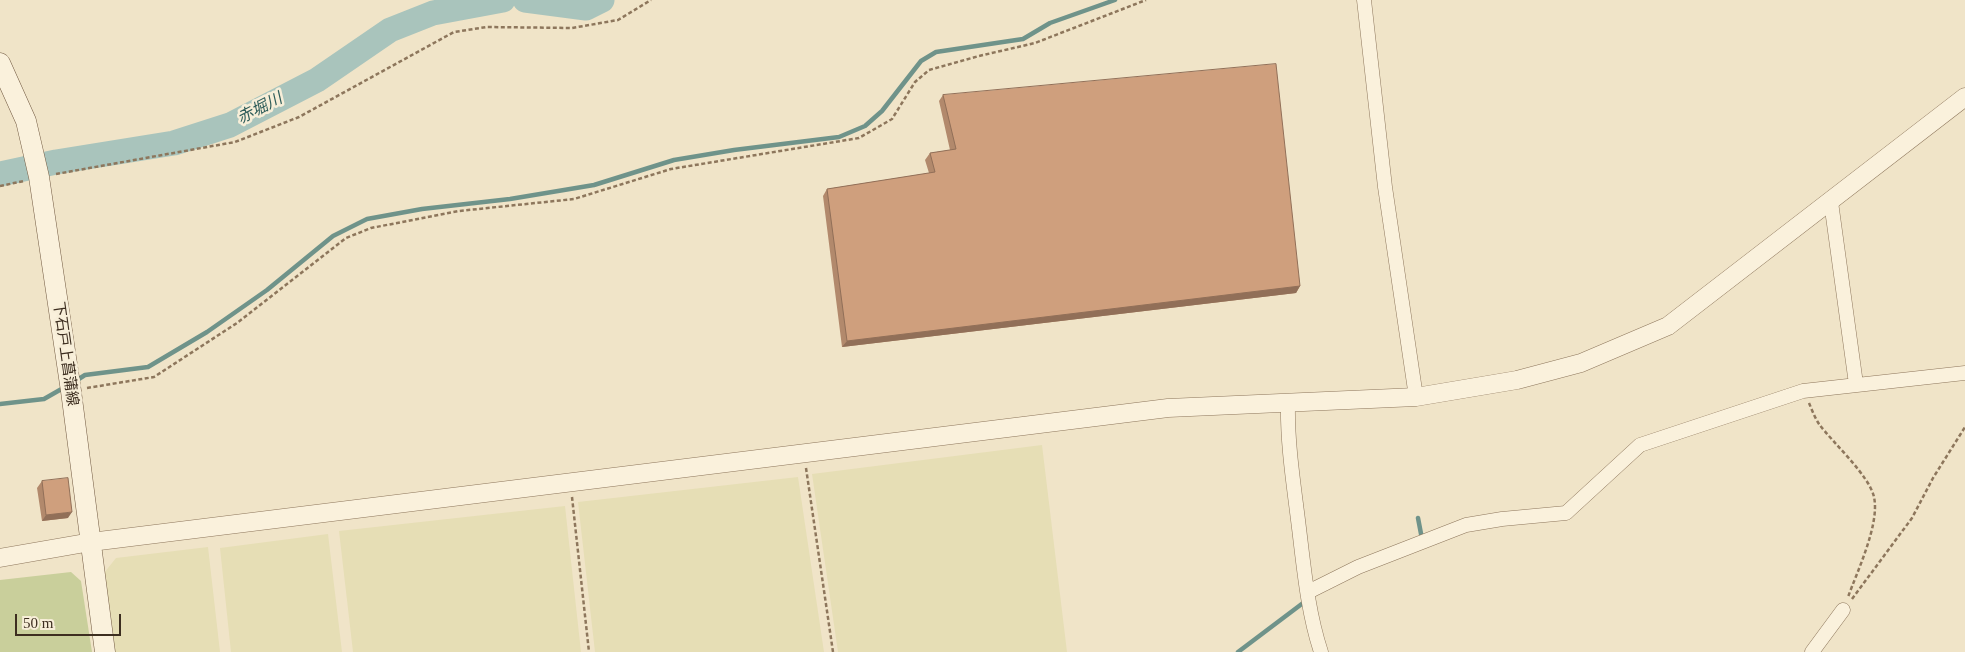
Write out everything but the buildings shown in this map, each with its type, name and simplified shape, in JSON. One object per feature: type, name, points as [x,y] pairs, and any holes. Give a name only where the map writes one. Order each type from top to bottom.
[{"type":"main road","name":"下石戸上菖蒲線","points":[[0,63],[26,121],[39,177],[105,652]]},
{"type":"street","points":[[1364,0],[1385,187],[1416,397]]},
{"type":"street","points":[[0,558],[91,542],[1168,408],[1416,397],[1517,380],[1581,363],[1668,326],[1965,97]]},
{"type":"street","points":[[1831,202],[1856,384]]},
{"type":"street","points":[[1308,592],[1358,567],[1466,525],[1502,519],[1566,513],[1640,445],[1803,391],[1965,373]]},
{"type":"street","points":[[1288,402],[1287,433],[1308,592],[1321,652]]},
{"type":"street","points":[[1812,652],[1843,610]]},
{"type":"path","points":[[0,186],[39,177],[236,142],[299,117],[454,32],[487,27],[572,28],[618,20],[651,0]]},
{"type":"path","points":[[70,391],[154,377],[237,324],[346,238],[371,228],[459,211],[574,199],[671,169],[859,138],[892,119],[916,82],[929,70],[1035,43],[1146,0]]},
{"type":"path","points":[[1803,391],[1818,422],[1868,483],[1874,497],[1874,513],[1868,542],[1843,610]]},
{"type":"path","points":[[1843,610],[1912,518],[1933,478],[1965,427]]},
{"type":"path","points":[[804,454],[833,652]]},
{"type":"path","points":[[570,482],[589,652]]},
{"type":"shaded area","points":[[1042,445],[1067,652],[838,652],[812,474]]},
{"type":"shaded area","points":[[798,477],[824,652],[595,652],[578,502]]},
{"type":"shaded area","points":[[565,506],[581,652],[353,652],[339,531]]},
{"type":"shaded area","points":[[328,534],[342,652],[231,652],[220,548]]},
{"type":"shaded area","points":[[208,547],[220,652],[113,652],[104,573],[116,558]]},
{"type":"green space","points":[[71,572],[81,581],[92,652],[0,652],[0,580]]},
{"type":"waterway","name":"赤堀川","points":[[0,174],[56,162],[174,143],[230,125],[317,80],[390,30],[433,13],[503,0]]},
{"type":"waterway","name":"赤堀川","points":[[525,0],[586,8],[602,0]]},
{"type":"waterway","points":[[74,382],[85,375],[148,367],[207,332],[267,290],[333,236],[367,219],[422,209],[510,199],[594,185],[674,160],[734,150],[839,137],[865,126],[882,111],[921,61],[936,52],[1023,39],[1050,23],[1115,0]]},
{"type":"waterway","points":[[0,404],[44,399],[65,387]]},
{"type":"waterway","points":[[1418,518],[1422,539]]},
{"type":"waterway","points":[[1238,652],[1307,600]]}]
